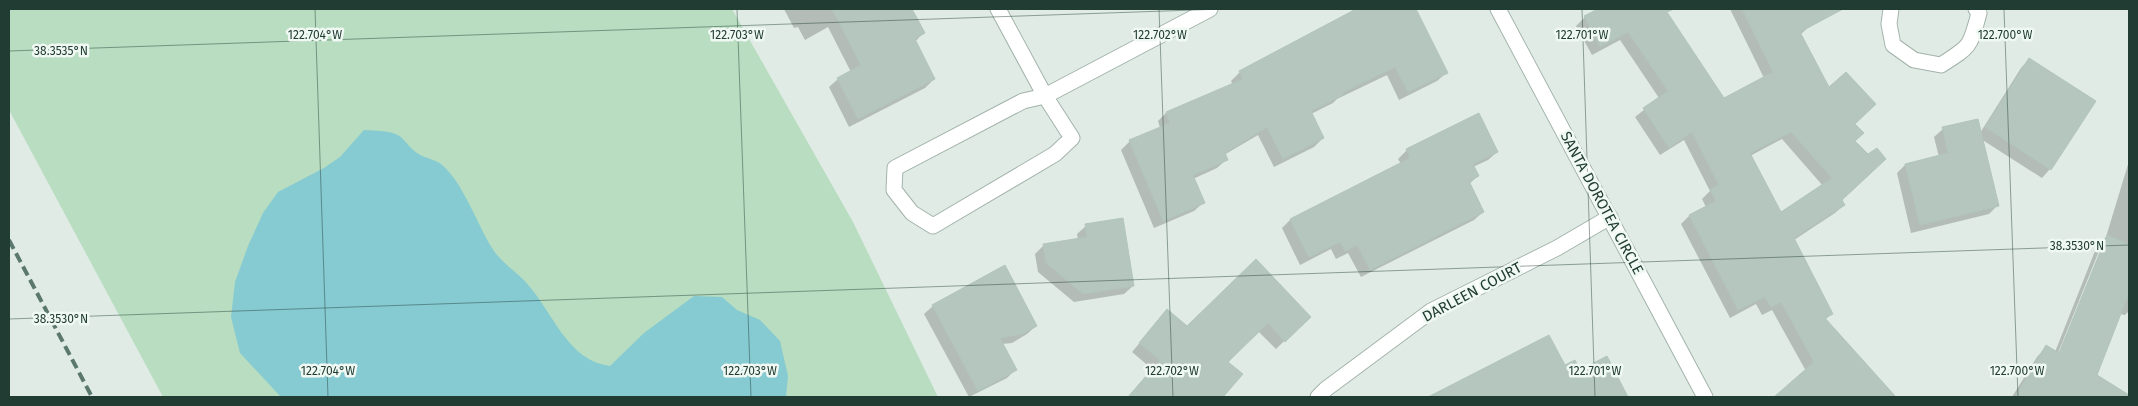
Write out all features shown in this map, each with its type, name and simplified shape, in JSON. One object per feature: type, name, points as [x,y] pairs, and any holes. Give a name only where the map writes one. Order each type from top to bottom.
[{"type":"street","points":[[998,9],[1045,96],[1072,138],[1055,154],[932,226],[912,213],[894,190],[896,168],[1023,101],[1045,96],[1210,9]]},
{"type":"street","name":"SANTA DOROTEA CIRCLE","points":[[1498,9],[1705,397]]},
{"type":"street","points":[[1891,9],[1889,24],[1893,45],[1914,60],[1941,65],[1962,52],[1971,43],[1978,13],[1976,9]]},
{"type":"street","name":"DARLEEN COURT","points":[[1318,397],[1326,389],[1431,311],[1557,248],[1610,217]]},
{"type":"green space","points":[[9,9],[732,9],[853,222],[938,397],[163,397],[9,110]]},
{"type":"water","points":[[364,130],[393,133],[401,137],[417,153],[438,162],[449,172],[463,192],[496,254],[529,286],[572,346],[583,355],[595,362],[610,366],[644,333],[694,296],[722,297],[737,310],[760,320],[780,341],[788,376],[786,397],[281,397],[240,353],[231,317],[235,282],[263,213],[278,192],[324,168],[340,157]]},
{"type":"building","points":[[832,9],[912,9],[925,33],[915,39],[935,79],[858,119],[837,78],[861,65]]},
{"type":"building","points":[[1356,9],[1416,9],[1448,73],[1408,92],[1395,67],[1342,93],[1343,95],[1311,111],[1324,138],[1283,159],[1267,127],[1225,153],[1228,160],[1193,175],[1205,203],[1163,221],[1129,140],[1170,123],[1166,112],[1243,79],[1239,71]]},
{"type":"building","points":[[1598,9],[1674,9],[1667,12],[1724,98],[1773,72],[1742,9],[1843,9],[1800,32],[1829,87],[1846,72],[1876,104],[1855,124],[1864,133],[1855,141],[1868,154],[1877,148],[1886,159],[1842,200],[1845,205],[1794,238],[1833,314],[1825,318],[1896,397],[1774,397],[1814,362],[1781,302],[1771,307],[1765,297],[1738,310],[1689,215],[1716,201],[1710,189],[1719,185],[1692,132],[1669,148],[1643,108],[1668,91],[1628,32],[1600,47],[1584,16]],"holes":[[[1791,132],[1832,178],[1781,212],[1750,153]]]},
{"type":"building","points":[[2029,58],[2096,101],[2051,170],[1985,127]]},
{"type":"building","points":[[1479,113],[1498,152],[1473,164],[1479,176],[1469,181],[1484,212],[1370,270],[1357,245],[1345,251],[1340,242],[1309,257],[1290,219],[1410,158],[1406,149]]},
{"type":"building","points":[[1978,119],[1999,206],[1920,225],[1905,164],[1948,153],[1942,127]]},
{"type":"building","points":[[1123,218],[1134,286],[1083,294],[1046,263],[1043,244],[1087,237],[1085,224]]},
{"type":"building","points":[[2107,235],[2129,244],[2129,293],[2097,375],[2129,395],[2129,397],[2015,397],[2046,345],[2059,353]]},
{"type":"building","points":[[1256,259],[1311,317],[1285,342],[1268,323],[1228,362],[1243,374],[1223,397],[1128,397],[1160,360],[1139,343],[1167,309],[1187,326]]},
{"type":"building","points":[[1005,265],[1037,326],[1022,334],[1000,338],[1017,370],[978,391],[932,305]]},
{"type":"building","points":[[1549,335],[1565,365],[1575,360],[1580,370],[1607,356],[1628,397],[1428,397]]},
{"type":"railway","points":[[9,240],[92,397]]}]
